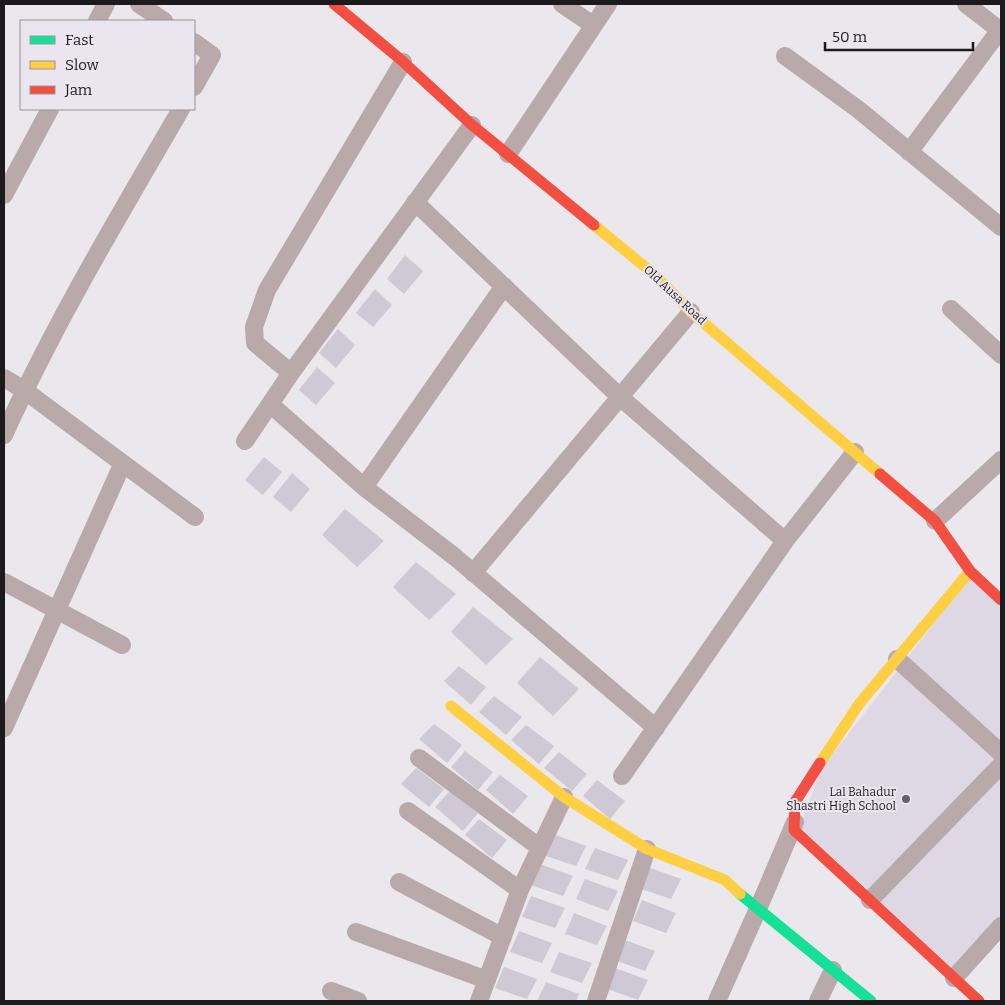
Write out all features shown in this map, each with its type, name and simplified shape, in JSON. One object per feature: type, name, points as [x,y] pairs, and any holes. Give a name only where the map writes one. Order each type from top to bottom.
[{"type":"street","points":[[98,20],[106,4]]},
{"type":"street","points":[[139,4],[163,20]]},
{"type":"street","name":"Old Ausa Road","points":[[334,4],[403,62],[472,125],[655,275],[691,312],[935,521],[970,571],[1001,600]]},
{"type":"street","points":[[562,4],[594,25]]},
{"type":"street","points":[[508,154],[608,4]]},
{"type":"street","points":[[909,152],[1000,30],[966,4]]},
{"type":"street","points":[[195,43],[212,55],[195,85]]},
{"type":"street","points":[[786,56],[859,110],[909,152],[998,218]]},
{"type":"street","points":[[291,373],[255,343],[254,327],[267,290],[403,62]]},
{"type":"street","points":[[4,195],[49,110]]},
{"type":"street","points":[[4,435],[24,390],[99,250],[180,110]]},
{"type":"street","points":[[245,441],[291,373],[472,125]]},
{"type":"street","points":[[415,202],[620,397],[786,541]]},
{"type":"street","points":[[364,487],[504,286]]},
{"type":"street","points":[[952,309],[1001,355]]},
{"type":"street","points":[[473,573],[691,312]]},
{"type":"street","points":[[4,378],[24,390],[122,465],[195,517]]},
{"type":"street","points":[[270,404],[364,487],[473,573],[656,728]]},
{"type":"street","points":[[622,776],[786,541],[855,452]]},
{"type":"street","points":[[935,521],[1001,460]]},
{"type":"street","points":[[4,728],[122,465]]},
{"type":"street","points":[[970,571],[859,704],[795,802],[794,830],[979,1001]]},
{"type":"street","points":[[4,582],[122,645]]},
{"type":"street","points":[[897,659],[1001,753]]},
{"type":"street","points":[[451,706],[564,797],[647,849],[725,880],[871,1001]]},
{"type":"street","points":[[419,758],[540,848]]},
{"type":"street","points":[[870,900],[1001,765]]},
{"type":"street","points":[[480,1001],[520,890],[564,797]]},
{"type":"street","points":[[408,811],[520,890]]},
{"type":"street","points":[[716,1001],[758,909],[794,822]]},
{"type":"street","points":[[596,1001],[647,849]]},
{"type":"street","points":[[399,882],[503,937]]},
{"type":"street","points":[[954,978],[1001,926]]},
{"type":"street","points":[[356,932],[487,980]]},
{"type":"street","points":[[818,1001],[833,970]]},
{"type":"street","points":[[331,991],[358,1001]]},
{"type":"shaded area","name":"Lal Bahadur Shastri High School","points":[[969,578],[1001,607],[1001,917],[954,970],[800,827],[820,771]]},
{"type":"building","points":[[405,255],[423,271],[404,294],[387,279]]},
{"type":"building","points":[[375,289],[392,305],[373,327],[356,313]]},
{"type":"building","points":[[338,329],[355,345],[336,368],[319,353]]},
{"type":"building","points":[[317,367],[335,383],[316,405],[299,390]]},
{"type":"building","points":[[264,457],[282,472],[263,495],[245,480]]},
{"type":"building","points":[[292,473],[310,489],[291,512],[273,497]]},
{"type":"building","points":[[345,509],[384,541],[357,567],[322,535]]},
{"type":"building","points":[[416,562],[456,594],[429,620],[393,587]]},
{"type":"building","points":[[473,607],[513,639],[486,665],[451,632]]},
{"type":"building","points":[[540,657],[579,689],[553,716],[517,683]]},
{"type":"building","points":[[459,666],[486,687],[471,705],[444,681]]},
{"type":"building","points":[[494,696],[522,717],[506,735],[479,712]]},
{"type":"building","points":[[434,724],[462,745],[447,763],[419,739]]},
{"type":"building","points":[[526,725],[554,746],[539,764],[511,740]]},
{"type":"building","points":[[465,751],[493,772],[478,790],[451,767]]},
{"type":"building","points":[[559,752],[587,774],[572,791],[544,768]]},
{"type":"building","points":[[416,768],[444,789],[429,807],[401,784]]},
{"type":"building","points":[[500,775],[528,796],[513,814],[486,790]]},
{"type":"building","points":[[597,780],[625,801],[610,819],[583,796]]},
{"type":"building","points":[[450,791],[478,813],[463,831],[435,807]]},
{"type":"building","points":[[479,819],[507,840],[492,858],[465,835]]},
{"type":"building","points":[[553,834],[586,846],[576,866],[543,855]]},
{"type":"building","points":[[595,848],[628,860],[618,880],[585,869]]},
{"type":"building","points":[[540,864],[573,876],[563,896],[531,885]]},
{"type":"building","points":[[648,867],[681,879],[671,899],[639,888]]},
{"type":"building","points":[[585,879],[618,891],[608,911],[576,899]]},
{"type":"building","points":[[531,896],[565,908],[555,928],[522,917]]},
{"type":"building","points":[[642,900],[676,913],[666,933],[633,921]]},
{"type":"building","points":[[574,913],[607,926],[597,945],[565,934]]},
{"type":"building","points":[[519,931],[552,943],[542,963],[510,952]]},
{"type":"building","points":[[622,939],[655,951],[645,971],[612,959]]},
{"type":"building","points":[[559,952],[592,963],[582,983],[550,972]]},
{"type":"building","points":[[504,967],[537,979],[527,999],[495,988]]},
{"type":"building","points":[[615,968],[648,980],[638,1000],[605,988]]},
{"type":"building","points":[[546,982],[579,994],[576,1001],[537,1001]]},
{"type":"traffic: fast","points":[[740,894],[871,1001]]},
{"type":"traffic: slow","points":[[594,225],[655,275],[691,312],[880,474]]},
{"type":"traffic: slow","points":[[820,763],[859,704],[970,571]]},
{"type":"traffic: slow","points":[[451,706],[564,797],[647,849],[725,880],[740,894]]},
{"type":"traffic: jam","points":[[334,4],[400,59],[472,125],[594,225]]},
{"type":"traffic: jam","points":[[880,474],[935,521],[970,571],[1001,600]]},
{"type":"traffic: jam","points":[[820,763],[795,802],[794,830],[979,1001]]},
{"type":"place","name":"Lal Bahadur Shastri High School","points":[[906,799]]}]
